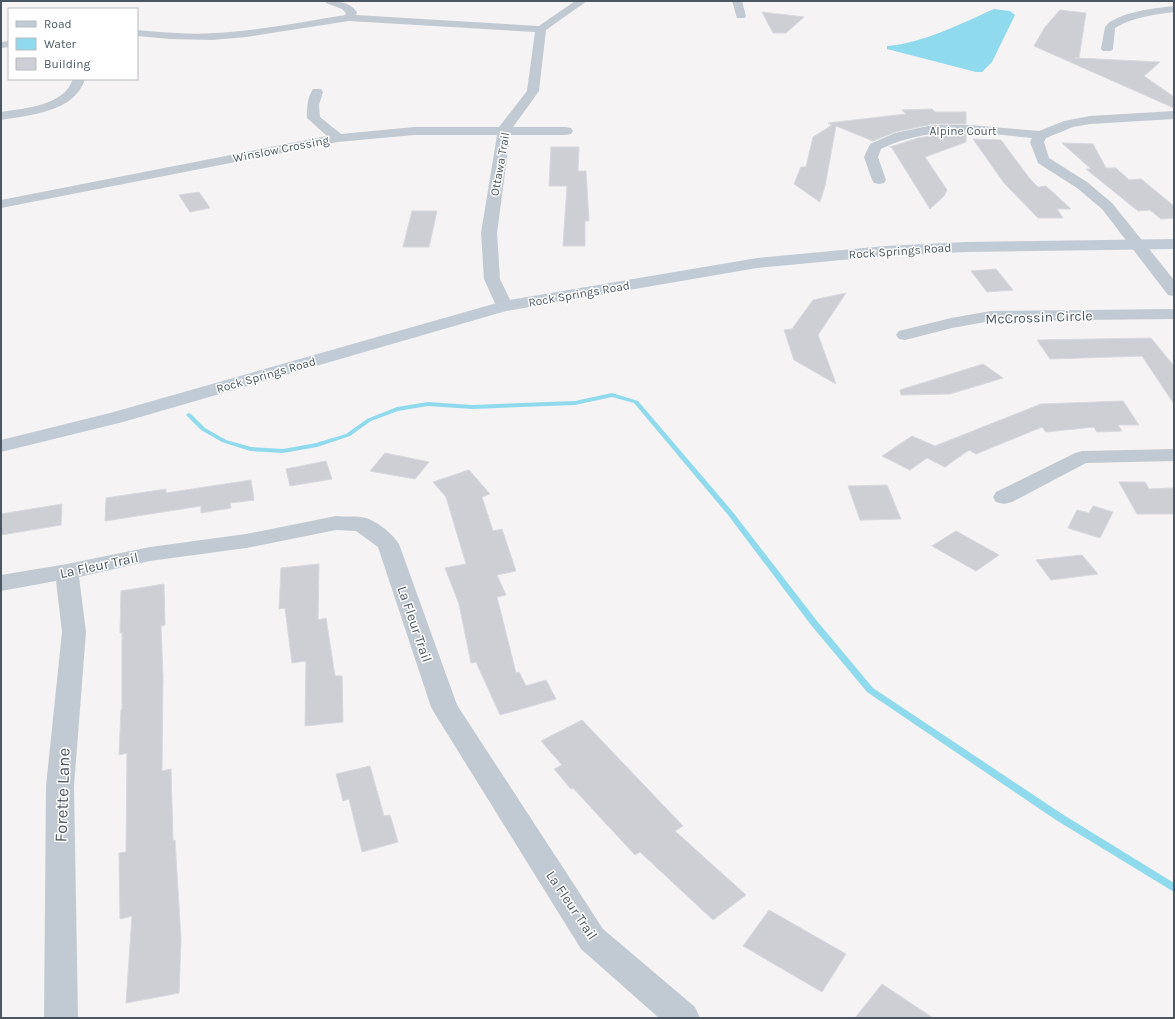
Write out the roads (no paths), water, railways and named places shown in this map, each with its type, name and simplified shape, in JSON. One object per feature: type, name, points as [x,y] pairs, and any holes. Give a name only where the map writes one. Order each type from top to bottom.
[{"type":"street","points":[[330,1],[346,7],[352,12],[349,18]]},
{"type":"street","points":[[138,33],[170,36],[212,37],[246,34],[349,18],[385,19],[541,30],[582,1]]},
{"type":"street","points":[[738,1],[741,16]]},
{"type":"street","points":[[1107,49],[1110,27],[1119,21],[1146,13],[1174,9]]},
{"type":"street","name":"Ottawa Trail","points":[[504,306],[492,279],[490,232],[504,130],[533,91],[541,30]]},
{"type":"street","points":[[1,116],[27,111],[59,102],[72,94],[79,85],[79,80]]},
{"type":"street","points":[[317,92],[313,105],[314,118],[338,138]]},
{"type":"street","points":[[1171,117],[1097,119],[1078,122],[1041,135],[1037,142],[1043,160],[1082,185],[1107,206],[1174,291]]},
{"type":"street","name":"Alpine Court","points":[[879,180],[871,157],[875,147],[901,136],[944,129],[984,129],[1041,135]]},
{"type":"street","name":"Winslow Crossing","points":[[1,204],[338,138],[414,131],[566,131]]},
{"type":"street","name":"Rock Springs Road","points":[[1,446],[124,416],[504,306],[765,263],[885,251],[966,246],[1174,244]]},
{"type":"street","name":"McCrossin Circle","points":[[905,335],[991,316],[1174,314]]},
{"type":"street","points":[[1004,497],[1082,457],[1174,455]]},
{"type":"street","name":"La Fleur Trail","points":[[1,583],[67,572],[150,554],[246,541],[336,523],[361,524],[388,544],[444,707],[592,939],[683,1018]]},
{"type":"street","name":"Forette Lane","points":[[61,1018],[60,786],[74,632],[67,572]]},
{"type":"water","points":[[994,9],[1010,11],[1015,15],[992,62],[982,72],[976,72],[887,49],[887,46],[915,41],[942,32]]},
{"type":"waterway","points":[[189,415],[203,429],[224,441],[250,449],[283,451],[317,445],[348,435],[369,420],[397,409],[428,404],[472,407],[575,403],[612,395],[636,402],[730,513],[814,623],[870,690],[1059,817],[1174,888]]}]
